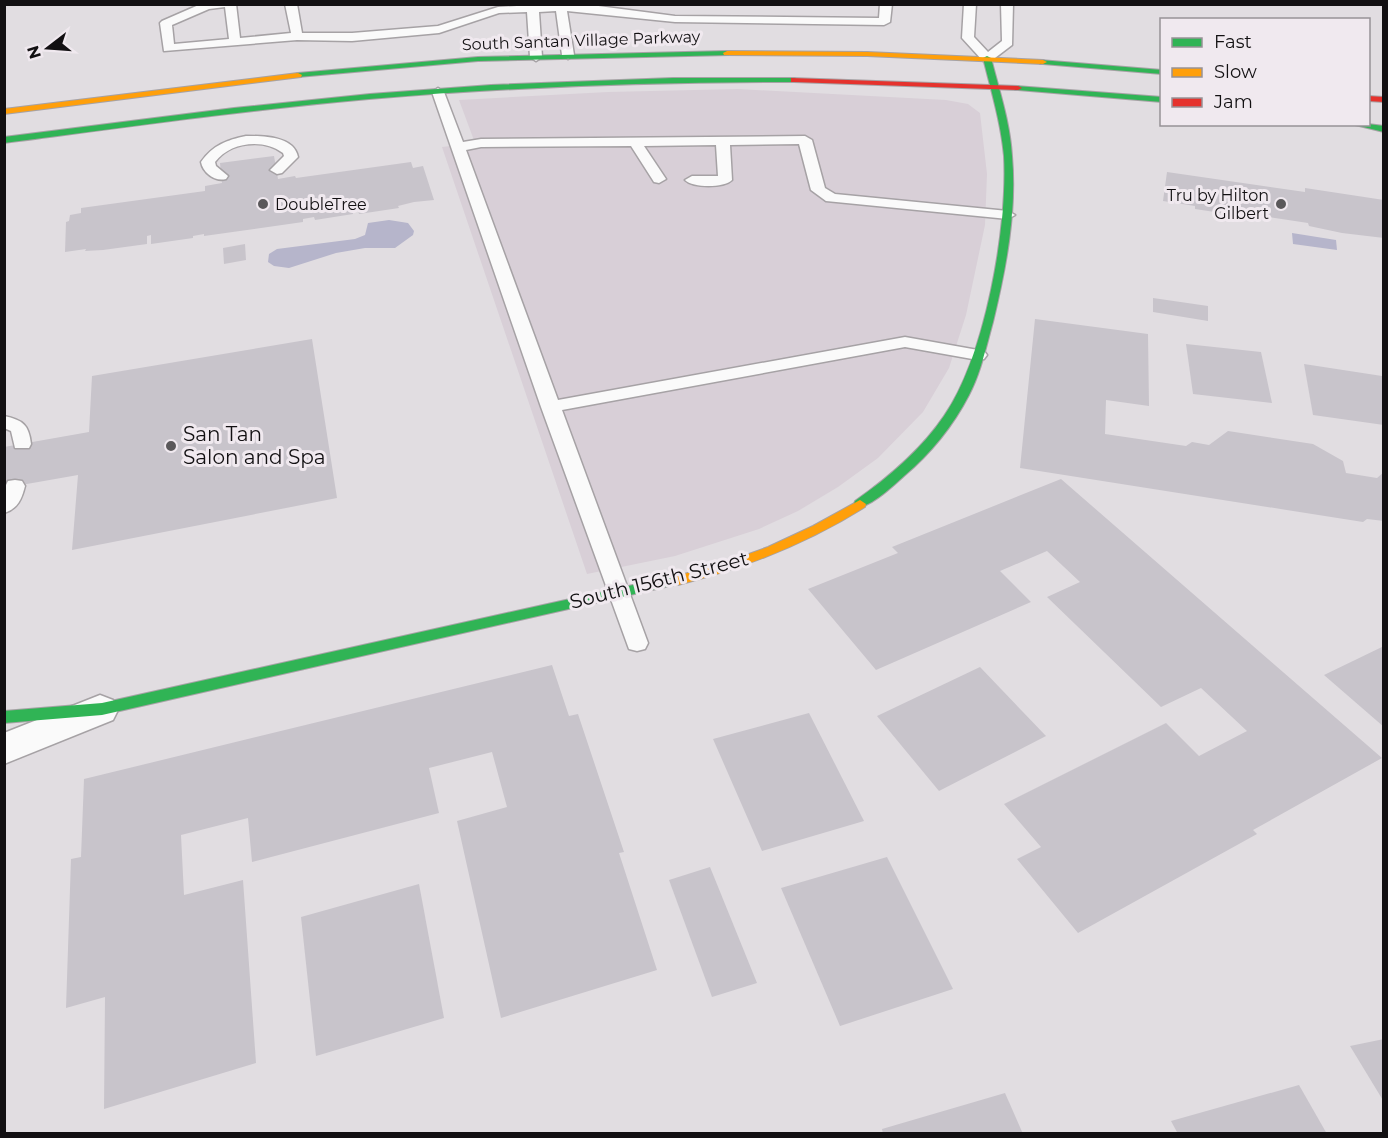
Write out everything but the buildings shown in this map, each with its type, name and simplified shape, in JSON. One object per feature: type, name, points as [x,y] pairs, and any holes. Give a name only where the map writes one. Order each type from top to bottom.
[{"type":"main road","name":"South Santan Village Parkway","points":[[4,112],[353,69],[568,55],[758,52],[987,58],[1160,72]]},
{"type":"main road","name":"South 156th Street","points":[[4,717],[102,709],[617,591],[695,576],[780,548],[846,515],[899,475],[944,427],[970,382],[1000,278],[1008,215],[1008,161],[1005,130],[987,58]]},
{"type":"main road","points":[[4,140],[349,99],[632,81],[749,79],[994,86],[1160,100]]},
{"type":"main road","points":[[1366,126],[1383,129]]},
{"type":"street","name":"South 156th Street","points":[[4,749],[102,709]]},
{"type":"lane","points":[[222,4],[207,6],[165,23],[168,48],[297,36],[352,37],[439,29],[498,10],[576,7],[675,19],[884,22],[886,4]]},
{"type":"lane","points":[[230,4],[235,42]]},
{"type":"lane","points":[[291,4],[297,36]]},
{"type":"lane","name":"South 156th Street","points":[[970,4],[969,38],[987,58]]},
{"type":"lane","points":[[987,58],[1008,42],[1006,4]]},
{"type":"lane","points":[[561,8],[568,55]]},
{"type":"lane","points":[[533,9],[536,57]]},
{"type":"lane","points":[[438,92],[550,407],[637,642]]},
{"type":"lane","points":[[456,147],[481,143],[805,140],[818,190],[831,198],[1008,215]]},
{"type":"lane","points":[[221,176],[209,168],[208,162],[211,156],[228,146],[254,141],[277,142],[290,151],[291,157],[277,170]]},
{"type":"lane","points":[[692,180],[725,180],[723,141]]},
{"type":"lane","points":[[635,142],[658,179]]},
{"type":"lane","points":[[550,407],[905,342],[978,356]]},
{"type":"lane","points":[[4,422],[14,424],[20,429],[22,444]]},
{"type":"lane","points":[[4,506],[12,498],[15,486]]},
{"type":"shaded area","points":[[738,89],[946,100],[968,104],[980,113],[987,174],[985,225],[966,315],[949,368],[923,412],[878,458],[838,487],[798,511],[759,529],[675,556],[587,574],[442,147],[475,143],[459,100],[608,92]]},
{"type":"water","points":[[389,220],[408,223],[414,231],[413,235],[395,248],[365,248],[336,253],[289,268],[274,266],[268,262],[269,254],[277,249],[355,239],[365,235],[368,223]]},
{"type":"water","points":[[1292,233],[1336,240],[1337,250],[1293,244]]},
{"type":"traffic: fast","points":[[298,75],[478,59],[727,53]]},
{"type":"traffic: fast","points":[[860,504],[902,471],[938,433],[963,394],[979,354],[1001,261],[1009,198],[1007,143],[987,58]]},
{"type":"traffic: fast","points":[[1043,62],[1160,72]]},
{"type":"traffic: fast","points":[[4,140],[195,115],[370,96],[613,82],[794,80]]},
{"type":"traffic: fast","points":[[1018,88],[1160,100]]},
{"type":"traffic: fast","points":[[1367,126],[1384,129]]},
{"type":"traffic: fast","points":[[4,717],[102,709],[678,580]]},
{"type":"traffic: slow","points":[[727,53],[867,54],[1043,62]]},
{"type":"traffic: slow","points":[[4,112],[298,75]]},
{"type":"traffic: slow","points":[[678,580],[725,567],[772,550],[818,529],[860,504]]},
{"type":"traffic: jam","points":[[794,80],[1018,88]]},
{"type":"traffic: jam","points":[[1370,98],[1384,100]]},
{"type":"place","name":"DoubleTree","points":[[263,204]]},
{"type":"place","name":"Tru by Hilton Gilbert","points":[[1281,204]]},
{"type":"place","name":"San Tan Salon and Spa","points":[[171,446]]}]
